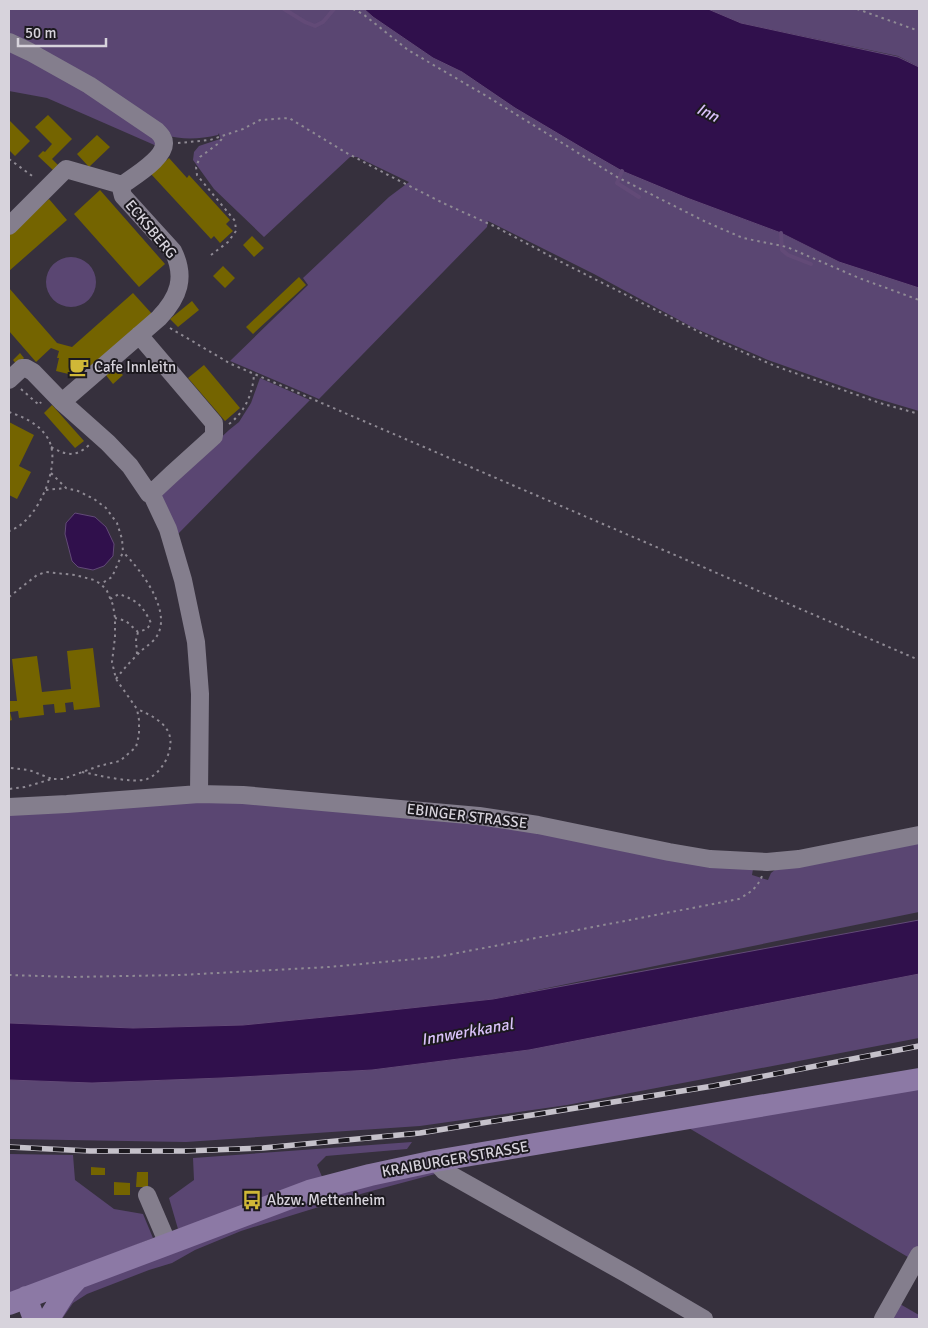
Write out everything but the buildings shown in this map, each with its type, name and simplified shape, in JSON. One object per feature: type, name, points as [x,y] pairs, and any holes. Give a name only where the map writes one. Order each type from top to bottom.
[{"type":"main road","name":"KRAIBURGER STRASSE","points":[[16,1306],[77,1279],[309,1191],[370,1175],[435,1161],[919,1079]]},
{"type":"main road","points":[[50,1319],[66,1291],[77,1279]]},
{"type":"main road","points":[[16,1306],[34,1319]]},
{"type":"street","points":[[9,42],[89,85],[157,131],[163,137],[164,149]]},
{"type":"street","name":"ECKSBERG","points":[[62,402],[159,318],[170,304],[180,282],[178,260],[122,196],[120,188],[155,160],[164,149]]},
{"type":"street","points":[[9,226],[66,169],[122,185]]},
{"type":"street","points":[[139,335],[214,423],[214,436],[155,490],[152,495]]},
{"type":"street","points":[[15,384],[22,368],[33,372],[130,466],[149,494],[152,495],[168,529],[183,580],[196,642],[200,694],[199,794]]},
{"type":"street","name":"EBINGER STRASSE","points":[[9,807],[199,794],[252,796],[479,816],[538,825],[710,859],[767,862],[799,859],[919,834]]},
{"type":"street","points":[[435,1161],[444,1171],[704,1319]]},
{"type":"street","points":[[146,1195],[168,1244]]},
{"type":"street","points":[[883,1319],[919,1256]]},
{"type":"path","points":[[353,9],[363,14],[408,50],[617,177],[706,222],[744,238],[787,247],[860,278],[919,300]]},
{"type":"path","points":[[857,9],[919,31]]},
{"type":"path","points":[[164,149],[180,143],[210,140],[243,129],[260,120],[289,118],[345,152],[388,175],[496,227],[712,339],[774,366],[880,403],[919,414]]},
{"type":"path","points":[[211,255],[228,242],[236,231],[235,221],[197,175],[196,166],[200,157],[219,144],[224,135]]},
{"type":"path","points":[[9,159],[48,188]]},
{"type":"path","points":[[159,318],[172,330],[225,361],[919,660]]},
{"type":"path","points":[[214,436],[234,421],[244,408],[250,396],[254,373]]},
{"type":"path","points":[[15,384],[35,401]]},
{"type":"path","points":[[9,412],[25,418],[39,428],[48,438],[52,453],[51,472],[46,490],[37,508],[26,521],[9,531]]},
{"type":"path","points":[[51,447],[61,453],[74,454],[82,452],[99,435]]},
{"type":"path","points":[[51,472],[66,488]]},
{"type":"path","points":[[46,490],[66,488],[78,491],[106,508],[117,523],[123,552],[112,577],[101,584]]},
{"type":"path","points":[[116,679],[137,655],[155,639],[161,626],[160,611],[154,595],[144,576],[123,552]]},
{"type":"path","points":[[9,597],[27,581],[36,575],[46,572],[76,576],[94,580],[101,584],[107,591],[115,618],[112,662],[116,679],[137,709],[139,720],[139,735],[136,747],[120,761],[99,766],[63,779],[52,779],[25,787],[9,789]]},
{"type":"path","points":[[110,599],[119,594],[133,600],[145,610],[150,623],[147,629],[138,632]]},
{"type":"path","points":[[115,618],[126,621],[138,632]]},
{"type":"path","points":[[137,655],[136,640],[138,632]]},
{"type":"path","points":[[82,772],[112,778],[137,780],[147,779],[160,770],[168,755],[171,737],[166,727],[152,716],[137,709]]},
{"type":"path","points":[[11,768],[29,770],[52,779]]},
{"type":"path","points":[[9,975],[72,977],[180,976],[328,967],[437,957],[739,899],[758,886],[767,862]]},
{"type":"shaded area","points":[[9,9],[364,9],[433,58],[462,72],[515,108],[622,171],[687,198],[781,233],[839,262],[919,288],[919,411],[875,398],[768,360],[692,327],[594,274],[488,221],[487,227],[319,399],[230,361],[308,285],[303,278],[389,197],[409,182],[357,157],[350,157],[264,237],[214,189],[193,160],[194,152],[199,146],[220,139],[219,133],[218,135],[191,138],[164,135],[9,38]]},
{"type":"shaded area","points":[[708,9],[919,9],[919,67],[898,56],[741,23]]},
{"type":"shaded area","points":[[9,46],[157,134],[159,147],[47,98],[9,91]]},
{"type":"shaded area","points":[[76,257],[89,264],[95,272],[95,292],[89,300],[81,306],[66,307],[53,300],[47,292],[46,277],[53,264],[61,258]]},
{"type":"shaded area","points":[[260,378],[310,400],[175,537],[156,499],[239,422],[251,403]]},
{"type":"shaded area","points":[[193,798],[478,821],[753,869],[752,875],[768,880],[771,873],[776,869],[919,840],[919,912],[493,999],[243,1025],[133,1028],[9,1023],[9,813]]},
{"type":"shaded area","points":[[919,974],[919,1038],[567,1105],[420,1126],[186,1142],[9,1139],[9,1080],[92,1083],[372,1070],[529,1050]]},
{"type":"shaded area","points":[[919,1084],[919,1249],[913,1260],[682,1124]]},
{"type":"shaded area","points":[[412,1142],[407,1149],[326,1156],[317,1165],[323,1179],[178,1229],[169,1198],[194,1180],[193,1158]]},
{"type":"shaded area","points":[[9,1154],[73,1155],[75,1180],[114,1209],[143,1214],[153,1238],[9,1296]]},
{"type":"shaded area","points":[[429,1170],[439,1173],[364,1193],[241,1231],[195,1250],[172,1263],[87,1294],[73,1303],[62,1319],[53,1319],[75,1290],[312,1198]]},
{"type":"shaded area","points":[[893,1300],[919,1315],[919,1319],[887,1319]]},
{"type":"water","name":"Inn","points":[[364,9],[708,9],[741,23],[898,57],[919,67],[919,288],[839,262],[781,233],[687,198],[622,171],[515,108],[462,72],[433,58]]},
{"type":"water","points":[[75,513],[95,517],[106,527],[114,544],[113,556],[104,566],[93,570],[78,567],[72,561],[65,534],[66,523]]},
{"type":"water","name":"Innwerkkanal","points":[[919,920],[919,974],[529,1050],[372,1070],[92,1083],[9,1080],[9,1023],[133,1028],[243,1025],[493,999]]},
{"type":"waterway","points":[[284,9],[315,26],[323,22],[334,9]]},
{"type":"waterway","points":[[622,171],[617,183],[639,197]]},
{"type":"waterway","points":[[781,233],[782,250],[788,255],[811,264]]},
{"type":"railway","points":[[9,1147],[90,1151],[186,1151],[263,1148],[420,1133],[713,1086],[919,1046]]},
{"type":"place","name":"Cafe Innleitn","points":[[79,367]]},
{"type":"place","name":"Abzw. Mettenheim","points":[[252,1200]]}]
